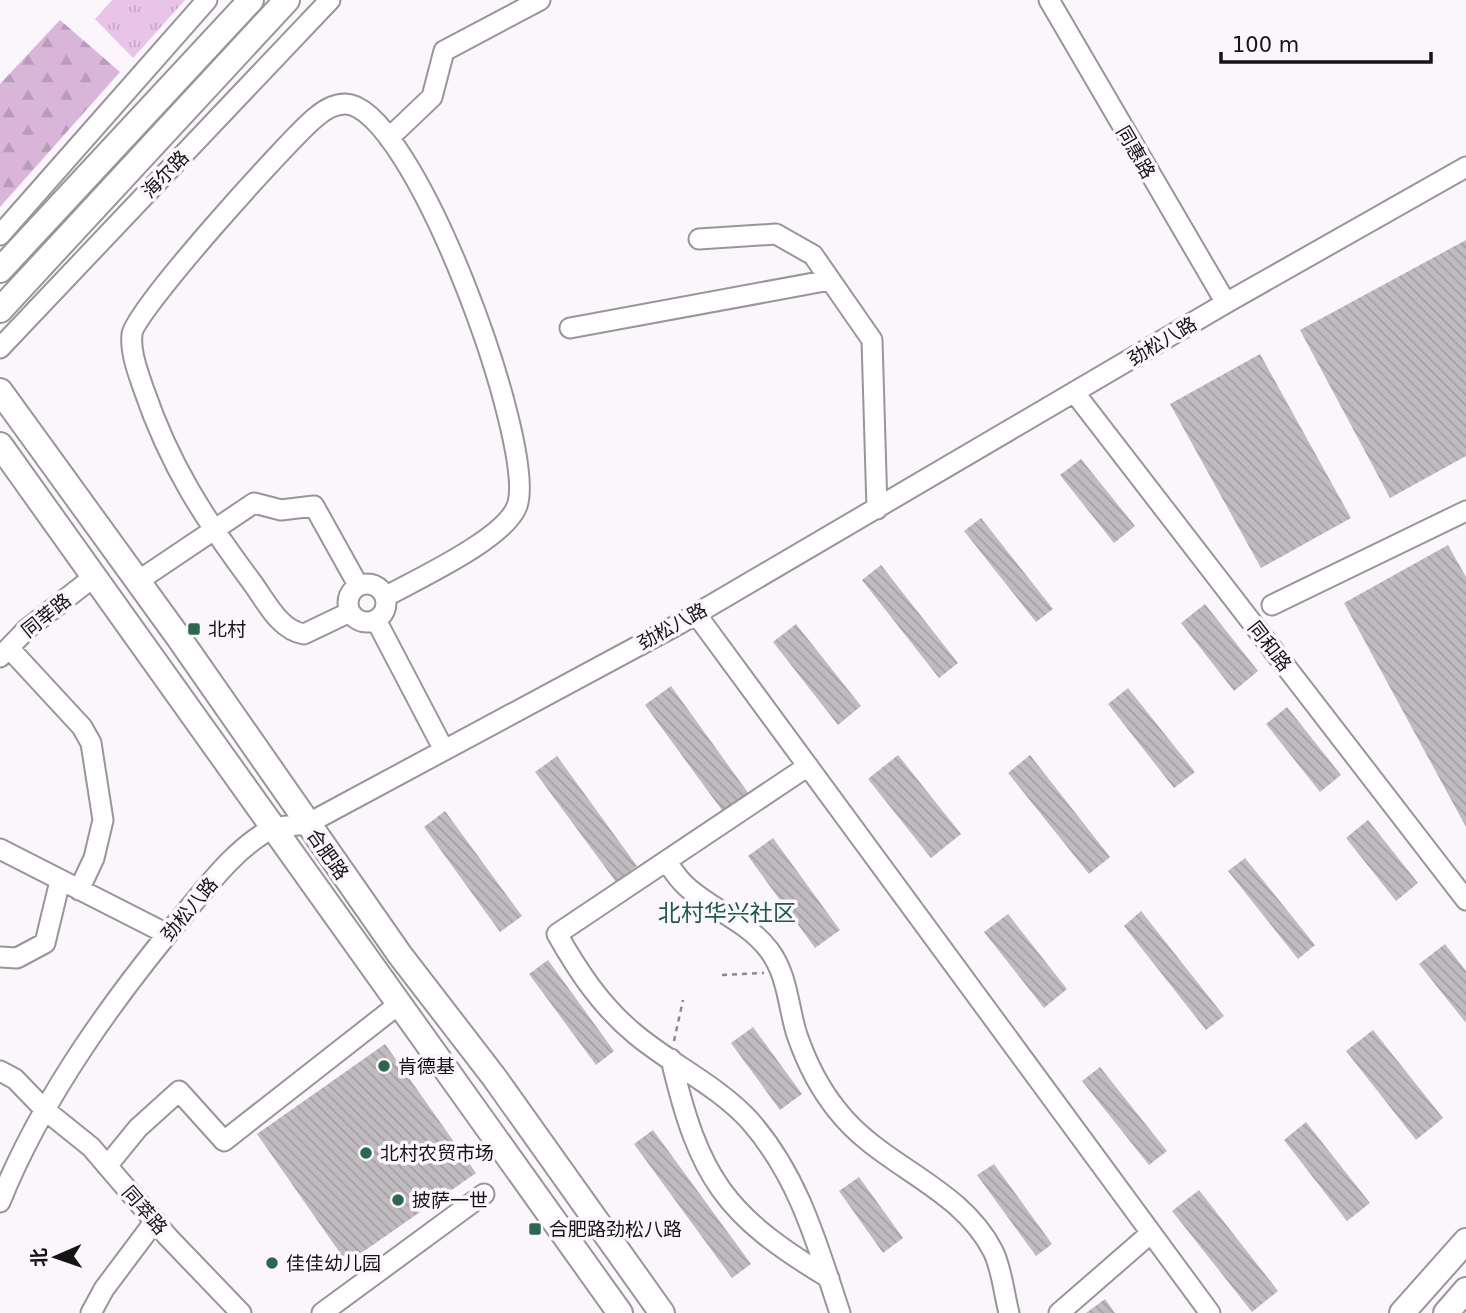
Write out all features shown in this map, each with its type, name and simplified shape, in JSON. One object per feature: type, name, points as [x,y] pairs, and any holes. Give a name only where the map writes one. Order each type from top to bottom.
[{"type":"main road","points":[[0,270],[251,0]]},
{"type":"main road","name":"海尔路","points":[[0,310],[287,0]]},
{"type":"main road","name":"合肥路","points":[[0,391],[138,581],[307,824],[662,1313]]},
{"type":"main road","name":"合肥路","points":[[0,445],[620,1313]]},
{"type":"main road","points":[[1402,1313],[1466,1241]]},
{"type":"main road","points":[[1446,1313],[1466,1290]]},
{"type":"street","points":[[0,235],[207,0]]},
{"type":"street","name":"海尔路","points":[[0,348],[330,0]]},
{"type":"street","points":[[388,138],[432,97],[444,51],[540,0]]},
{"type":"street","name":"同惠路","points":[[1049,0],[1226,303]]},
{"type":"street","points":[[350,612],[304,634],[285,627],[214,531],[176,471],[153,416],[137,370],[132,345],[134,327],[178,269],[287,145],[326,110],[336,105],[353,105],[375,121],[407,164],[450,244],[483,333],[519,459],[521,485],[516,509],[496,534],[385,597]]},
{"type":"street","name":"劲松八路","points":[[0,1202],[46,1110],[109,1012],[167,934],[237,856],[272,828],[307,824],[696,614],[1226,303],[1466,167]]},
{"type":"street","points":[[699,239],[776,234],[813,255],[872,340],[877,509]]},
{"type":"street","points":[[570,328],[830,280]]},
{"type":"street","name":"同和路","points":[[1074,392],[1466,900]]},
{"type":"street","points":[[138,581],[254,503],[281,510],[314,506],[358,585]]},
{"type":"street","points":[[1272,605],[1465,514]]},
{"type":"street","name":"同莘路","points":[[4,653],[27,629],[95,576]]},
{"type":"street","points":[[371,584],[385,597],[385,610],[376,620],[365,622],[350,612],[348,600],[358,585],[371,584]]},
{"type":"street","points":[[696,614],[1210,1313]]},
{"type":"street","points":[[376,620],[444,750]]},
{"type":"street","points":[[4,653],[82,727],[91,743],[103,820],[94,858],[79,890]]},
{"type":"street","points":[[808,766],[556,934],[575,967],[608,1010],[636,1035],[717,1091],[749,1121],[778,1157],[810,1218],[840,1313]]},
{"type":"street","points":[[0,849],[167,934]]},
{"type":"street","points":[[666,861],[691,890],[747,927],[770,951],[782,972],[797,1035],[812,1070],[837,1110],[858,1134],[950,1198],[970,1218],[994,1253],[1009,1313]]},
{"type":"street","points":[[0,957],[17,958],[45,943],[60,881]]},
{"type":"street","points":[[107,1166],[138,1128],[179,1091],[223,1141],[399,1004]]},
{"type":"street","points":[[671,1059],[693,1142],[731,1204],[763,1235],[829,1278]]},
{"type":"street","points":[[0,1071],[15,1079],[46,1110]]},
{"type":"street","name":"同萃路","points":[[46,1110],[91,1147],[155,1221],[241,1313]]},
{"type":"street","points":[[321,1313],[484,1194]]},
{"type":"street","points":[[91,1313],[155,1221]]},
{"type":"street","points":[[1059,1313],[1151,1233]]},
{"type":"path","points":[[722,975],[782,972]]},
{"type":"path","points":[[671,1059],[683,1000]]},
{"type":"green space","points":[[112,0],[185,0],[133,58],[95,19]]},
{"type":"green space","points":[[60,20],[120,72],[0,207],[0,84]]},
{"type":"building","points":[[1466,240],[1466,456],[1390,498],[1300,330]]},
{"type":"building","points":[[1260,354],[1351,518],[1261,568],[1170,404]]},
{"type":"building","points":[[1081,459],[1135,526],[1114,543],[1060,475]]},
{"type":"building","points":[[981,518],[1053,609],[1036,622],[964,531]]},
{"type":"building","points":[[1448,545],[1466,577],[1466,827],[1344,603]]},
{"type":"building","points":[[881,565],[958,663],[939,678],[862,580]]},
{"type":"building","points":[[1205,604],[1258,671],[1234,691],[1181,623]]},
{"type":"building","points":[[796,624],[861,706],[838,725],[773,642]]},
{"type":"building","points":[[671,686],[749,794],[724,813],[645,705]]},
{"type":"building","points":[[1128,688],[1195,772],[1174,788],[1108,704]]},
{"type":"building","points":[[1287,707],[1341,775],[1320,792],[1266,724]]},
{"type":"building","points":[[898,755],[961,834],[931,858],[868,779]]},
{"type":"building","points":[[1030,755],[1110,857],[1089,874],[1008,773]]},
{"type":"building","points":[[557,756],[637,866],[616,882],[535,772]]},
{"type":"building","points":[[445,811],[522,916],[500,932],[424,827]]},
{"type":"building","points":[[1368,820],[1418,883],[1396,901],[1346,838]]},
{"type":"building","points":[[773,838],[840,930],[815,948],[748,856]]},
{"type":"building","points":[[1245,858],[1315,945],[1298,959],[1228,871]]},
{"type":"building","points":[[1141,911],[1224,1016],[1206,1030],[1124,926]]},
{"type":"building","points":[[1008,914],[1067,989],[1044,1008],[984,932]]},
{"type":"building","points":[[1445,944],[1466,971],[1466,1023],[1419,964]]},
{"type":"building","points":[[548,960],[614,1051],[596,1065],[529,974]]},
{"type":"building","points":[[753,1027],[802,1094],[780,1110],[731,1043]]},
{"type":"building","points":[[1373,1030],[1443,1118],[1416,1140],[1346,1051]]},
{"type":"building","name":"北村农贸市场","points":[[385,1044],[476,1173],[347,1263],[257,1134]]},
{"type":"building","points":[[1100,1067],[1167,1151],[1149,1165],[1082,1081]]},
{"type":"building","points":[[1306,1122],[1370,1203],[1347,1221],[1284,1140]]},
{"type":"building","points":[[653,1130],[751,1264],[732,1278],[634,1144]]},
{"type":"building","points":[[994,1164],[1052,1244],[1036,1256],[977,1175]]},
{"type":"building","points":[[859,1177],[903,1238],[883,1253],[839,1191]]},
{"type":"building","points":[[1199,1190],[1278,1291],[1252,1312],[1172,1211]]},
{"type":"building","points":[[1105,1299],[1115,1313],[1086,1313]]},
{"type":"place","name":"北村","points":[[194,629]]},
{"type":"place","name":"肯德基","points":[[384,1066]]},
{"type":"place","name":"北村农贸市场","points":[[366,1153]]},
{"type":"place","name":"披萨一世","points":[[398,1200]]},
{"type":"place","name":"合肥路劲松八路","points":[[535,1229]]},
{"type":"place","name":"佳佳幼儿园","points":[[272,1263]]},
{"type":"district","name":"北村华兴社区","points":[[727,913]]}]
